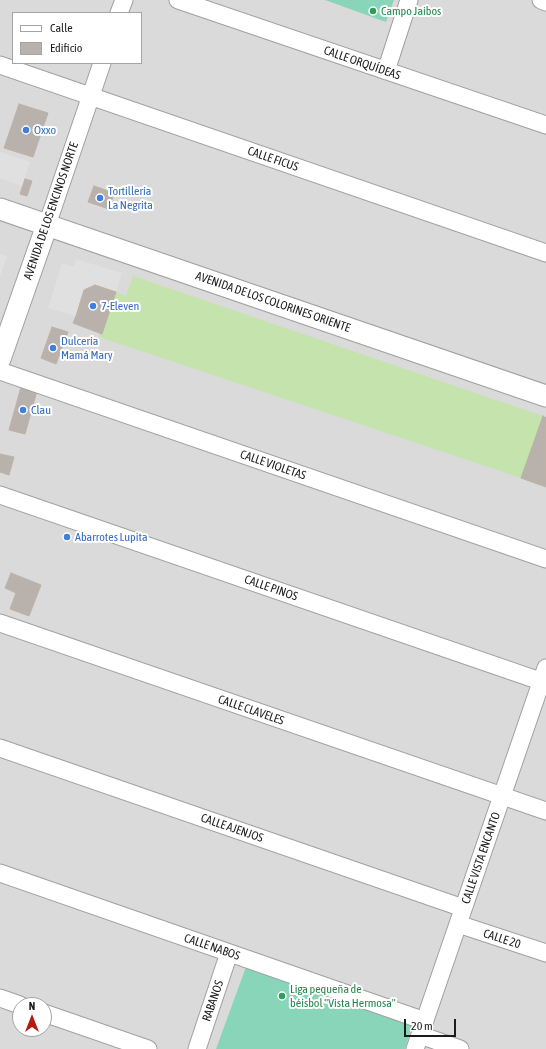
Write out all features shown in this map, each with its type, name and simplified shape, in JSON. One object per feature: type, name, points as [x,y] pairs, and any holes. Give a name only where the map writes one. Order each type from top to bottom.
[{"type":"street","points":[[119,12],[124,0]]},
{"type":"street","name":"CALLE ORQUÍDEAS","points":[[178,0],[546,125]]},
{"type":"street","points":[[386,70],[409,0]]},
{"type":"street","points":[[541,0],[546,2]]},
{"type":"street","name":"AVENIDA DE LOS ENCINOS NORTE","points":[[0,359],[102,64]]},
{"type":"street","name":"CALLE FICUS","points":[[0,65],[546,253]]},
{"type":"street","name":"AVENIDA DE LOS COLORINES ORIENTE","points":[[0,209],[546,396]]},
{"type":"street","name":"CALLE VIOLETAS","points":[[0,371],[546,559]]},
{"type":"street","name":"CALLE PINOS","points":[[0,496],[544,677]]},
{"type":"street","name":"CALLE CLAVELES","points":[[0,623],[546,811]]},
{"type":"street","name":"CALLE VISTA ENCANTO","points":[[420,1035],[544,677]]},
{"type":"street","name":"CALLE AJENJOS","points":[[0,748],[463,908]]},
{"type":"street","name":"CALLE NABOS","points":[[0,873],[229,953],[420,1035],[460,1049]]},
{"type":"street","name":"CALLE 20","points":[[458,924],[546,953]]},
{"type":"street","name":"RABANOS","points":[[197,1049],[229,953]]},
{"type":"street","points":[[0,998],[12,1002]]},
{"type":"street","points":[[52,1016],[148,1049]]},
{"type":"shaded area","points":[[0,0],[546,0],[546,1049],[0,1049]]},
{"type":"shaded area","points":[[1,152],[30,162],[22,186],[0,178]]},
{"type":"shaded area","points":[[0,254],[7,256],[0,277]]},
{"type":"shaded area","points":[[76,259],[122,273],[116,292],[95,285],[76,316],[48,308],[62,263],[74,267]]},
{"type":"green space","name":"Campo Jaibos","points":[[325,0],[394,0],[386,22]]},
{"type":"green space","points":[[133,276],[543,416],[521,478],[99,337],[116,292],[126,296]]},
{"type":"green space","name":"Liga pequeña de béisbol \"Vista Hermosa\"","points":[[246,967],[412,1025],[405,1049],[216,1049]]},
{"type":"building","name":"Oxxo","points":[[19,104],[48,113],[33,157],[4,148]]},
{"type":"building","points":[[25,179],[32,181],[27,196],[20,194]]},
{"type":"building","points":[[94,186],[114,193],[109,209],[88,202]]},
{"type":"building","points":[[95,285],[116,292],[102,334],[73,323],[84,290]]},
{"type":"building","points":[[52,327],[68,332],[56,364],[41,358]]},
{"type":"building","name":"Clau","points":[[21,387],[37,391],[25,434],[9,430]]},
{"type":"building","points":[[543,416],[546,418],[546,487],[521,478]]},
{"type":"building","points":[[0,454],[14,457],[9,475],[0,472]]},
{"type":"building","points":[[11,573],[41,585],[29,616],[10,609],[16,593],[5,588]]},
{"type":"place","name":"Campo Jaibos","points":[[373,11]]},
{"type":"place","name":"Oxxo","points":[[26,130]]},
{"type":"place","name":"Tortillería La Negrita","points":[[100,198]]},
{"type":"place","name":"7-Eleven","points":[[93,306]]},
{"type":"place","name":"Dulcería Mamá Mary","points":[[53,348]]},
{"type":"place","name":"Clau","points":[[23,410]]},
{"type":"place","name":"Abarrotes Lupita","points":[[67,537]]},
{"type":"place","name":"Liga pequeña de béisbol \"Vista Hermosa\"","points":[[282,996]]}]
